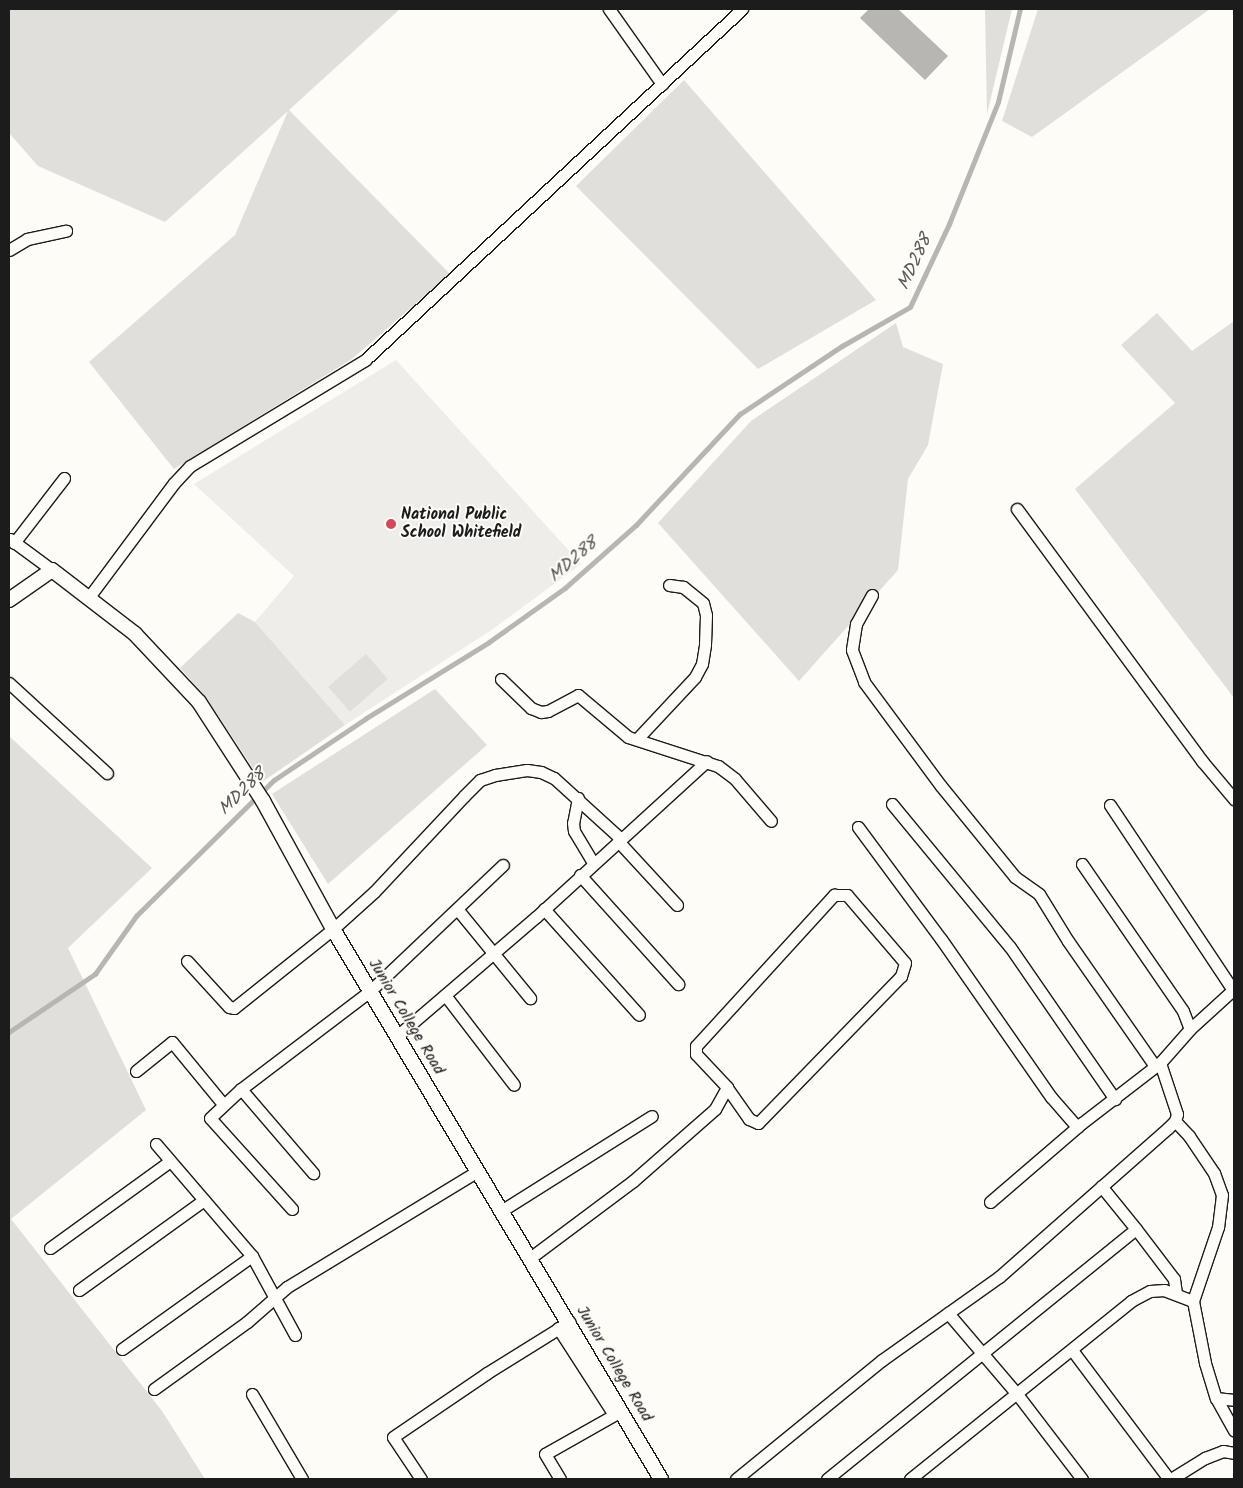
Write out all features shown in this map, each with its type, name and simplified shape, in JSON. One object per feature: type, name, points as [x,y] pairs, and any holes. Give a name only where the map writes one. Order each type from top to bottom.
[{"type":"street","points":[[609,9],[662,84]]},
{"type":"street","points":[[89,597],[174,483],[190,466],[365,360],[742,9]]},
{"type":"street","points":[[9,250],[27,238],[66,230]]},
{"type":"street","points":[[9,600],[52,570],[12,541],[64,478]]},
{"type":"street","points":[[1017,508],[1202,761],[1234,799]]},
{"type":"street","name":"Junior College Road","points":[[52,570],[135,634],[199,702],[263,801],[333,929],[530,1258],[563,1325],[661,1479]]},
{"type":"street","points":[[637,739],[695,677],[702,664],[706,615],[703,603],[683,587],[669,585]]},
{"type":"street","points":[[736,1479],[882,1360],[999,1277],[1174,1121],[1177,1114],[1175,1104],[1157,1065],[1068,941],[1039,894],[1015,877],[941,786],[864,682],[852,650],[856,624],[872,595]]},
{"type":"street","points":[[500,680],[531,708],[541,712],[548,711],[578,695],[617,729],[637,739],[718,766],[735,779],[772,821]]},
{"type":"street","points":[[9,682],[107,773]]},
{"type":"street","points":[[397,1036],[544,909],[707,761]]},
{"type":"street","points":[[187,961],[229,1007],[234,1008],[333,929],[374,892],[480,780],[495,775],[527,770],[541,772],[554,778],[578,798],[620,840],[677,905]]},
{"type":"street","points":[[578,798],[573,823],[574,832],[593,863]]},
{"type":"street","points":[[892,804],[1010,947],[1115,1099]]},
{"type":"street","points":[[990,1202],[1077,1127],[1157,1065],[1190,1029],[1234,989],[1110,805]]},
{"type":"street","points":[[858,827],[941,939],[1051,1097],[1077,1127]]},
{"type":"street","points":[[1082,864],[1183,1012],[1190,1029]]},
{"type":"street","points":[[292,1208],[210,1118],[241,1088],[370,991],[458,910],[503,865]]},
{"type":"street","points":[[580,876],[678,984]]},
{"type":"street","points":[[834,895],[846,895],[905,963],[901,976],[758,1123],[749,1119],[727,1087],[696,1054],[696,1046],[834,895]]},
{"type":"street","points":[[544,909],[639,1015]]},
{"type":"street","points":[[458,910],[530,998]]},
{"type":"street","points":[[445,995],[514,1085]]},
{"type":"street","points":[[136,1070],[172,1042],[223,1104]]},
{"type":"street","points":[[530,1258],[633,1181],[693,1129],[715,1109],[727,1087]]},
{"type":"street","points":[[241,1088],[313,1173]]},
{"type":"street","points":[[501,1211],[652,1116]]},
{"type":"street","points":[[1174,1121],[1189,1136],[1214,1173],[1222,1195],[1218,1227],[1193,1301],[1205,1363],[1216,1398],[1234,1430]]},
{"type":"street","points":[[156,1144],[252,1256],[295,1335]]},
{"type":"street","points":[[50,1248],[170,1161]]},
{"type":"street","points":[[154,1389],[247,1322],[275,1296],[478,1171]]},
{"type":"street","points":[[1101,1186],[1174,1279],[1176,1293]]},
{"type":"street","points":[[79,1290],[204,1200]]},
{"type":"street","points":[[826,1479],[1136,1229]]},
{"type":"street","points":[[122,1348],[252,1256]]},
{"type":"street","points":[[910,1479],[1131,1301],[1150,1291],[1164,1290],[1193,1301]]},
{"type":"street","points":[[948,1313],[1017,1394],[1082,1479]]},
{"type":"street","points":[[421,1479],[393,1437],[486,1373],[563,1325]]},
{"type":"street","points":[[1072,1350],[1170,1479],[1205,1458],[1223,1451],[1234,1453]]},
{"type":"street","points":[[560,1479],[545,1454],[614,1415],[584,1359]]},
{"type":"street","points":[[252,1394],[302,1479]]},
{"type":"street","points":[[1216,1398],[1234,1400]]},
{"type":"shaded area","points":[[9,9],[400,9],[289,110],[450,274],[352,359],[174,469],[89,362],[235,235],[288,111],[165,222],[38,166],[9,133]]},
{"type":"shaded area","points":[[869,9],[898,9],[948,56],[925,80],[860,18]]},
{"type":"shaded area","points":[[985,9],[1012,9],[987,114]]},
{"type":"shaded area","points":[[1038,9],[1210,9],[1032,137],[1002,121]]},
{"type":"shaded area","points":[[684,80],[876,300],[758,369],[576,186]]},
{"type":"shaded area","points":[[1157,313],[1192,351],[1234,321],[1234,698],[1075,489],[1175,403],[1121,345]]},
{"type":"shaded area","points":[[896,323],[903,347],[943,364],[928,445],[908,479],[898,570],[799,681],[658,523],[751,421]]},
{"type":"shaded area","name":"National Public School Whitefield","points":[[396,360],[581,564],[493,629],[345,725],[255,622],[294,576],[194,484]]},
{"type":"shaded area","points":[[238,613],[255,622],[345,725],[262,782],[206,697],[180,668]]},
{"type":"shaded area","points":[[366,654],[388,679],[350,712],[328,687]]},
{"type":"shaded area","points":[[435,689],[487,745],[328,884],[272,794]]},
{"type":"shaded area","points":[[9,736],[152,868],[68,948],[146,1110],[11,1219],[162,1411],[205,1479],[9,1479]]},
{"type":"waterway","name":"MD288","points":[[9,1032],[95,974],[137,915],[274,780],[365,719],[489,642],[565,588],[636,525],[740,414],[842,346],[910,307],[949,224],[998,102],[1020,9]]},
{"type":"place","name":"National Public School Whitefield","points":[[391,524]]}]
